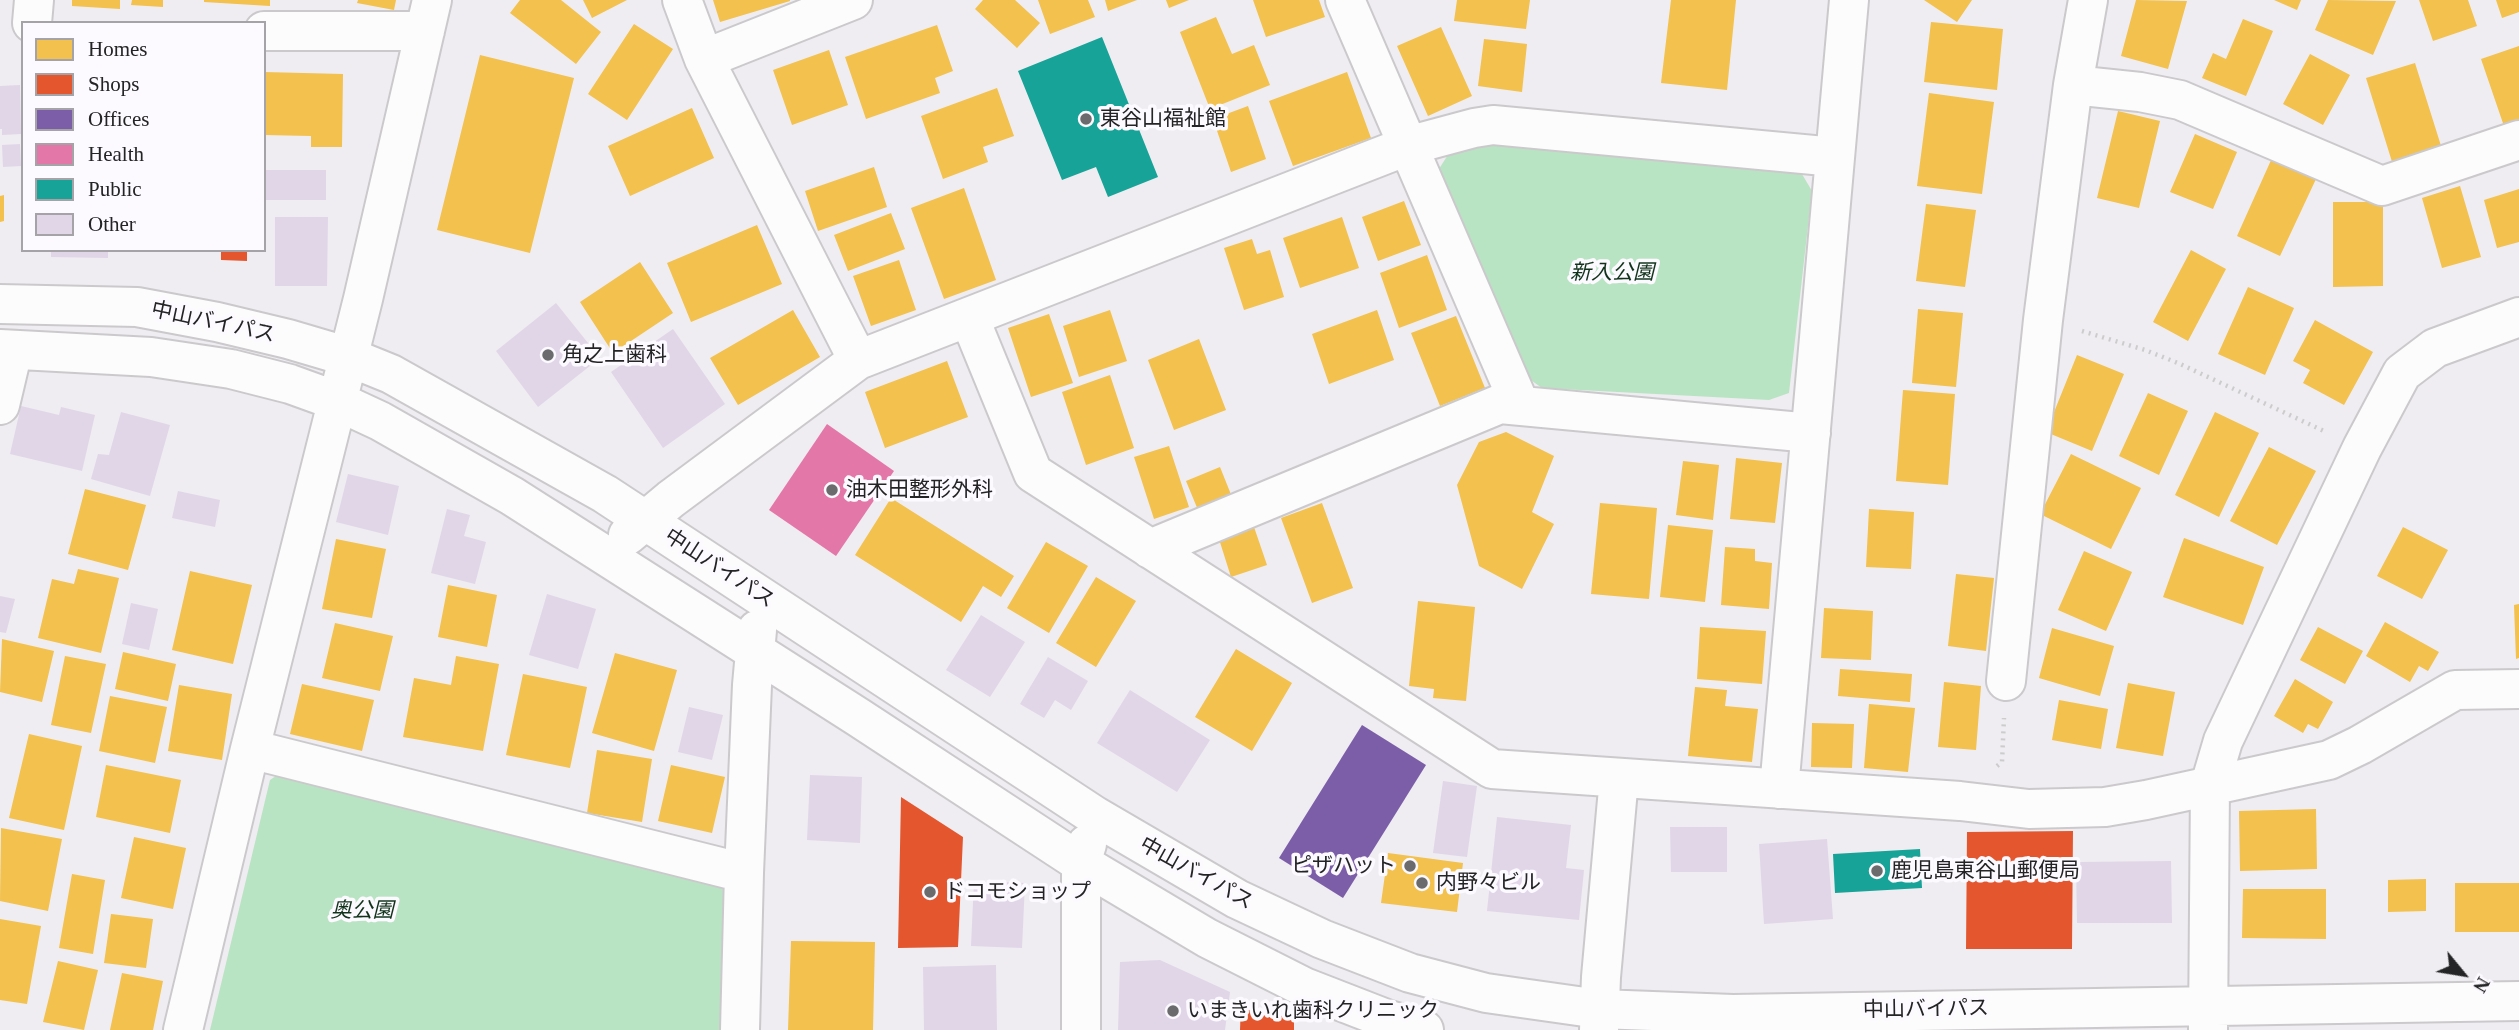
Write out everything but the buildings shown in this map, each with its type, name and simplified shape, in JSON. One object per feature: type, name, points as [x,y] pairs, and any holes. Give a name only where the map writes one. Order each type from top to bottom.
[{"type":"street","points":[[32,21],[34,0]]},
{"type":"street","points":[[682,0],[704,59],[858,360]]},
{"type":"street","points":[[704,59],[853,0]]},
{"type":"street","points":[[1345,0],[1520,405]]},
{"type":"street","points":[[1779,789],[1849,0]]},
{"type":"street","points":[[2006,681],[2043,320],[2073,85],[2088,0]]},
{"type":"street","points":[[183,1030],[250,749],[349,357],[428,16],[280,21]]},
{"type":"street","points":[[0,31],[21,31]]},
{"type":"street","points":[[2073,85],[2140,92],[2180,100],[2382,186],[2519,140]]},
{"type":"street","points":[[604,555],[644,520],[858,360],[1407,146],[1493,125],[1835,157]]},
{"type":"street","name":"中山バイパス","points":[[0,304],[137,307],[288,339],[349,357],[391,374],[606,494],[1095,816],[1237,899],[1334,944],[1410,973],[1599,1020],[1733,1014],[2208,1018],[2519,1000]]},
{"type":"street","points":[[969,317],[1033,473],[1492,769],[1960,801],[2029,809],[2105,807],[2329,760],[2455,690],[2519,689]]},
{"type":"street","points":[[2208,1018],[2210,785],[2223,741],[2362,448],[2402,373],[2435,348],[2519,317]]},
{"type":"street","points":[[0,405],[6,349]]},
{"type":"street","name":"中山バイパス","points":[[6,349],[151,357],[231,369],[290,384],[337,401],[380,421],[512,496],[1081,863],[1207,938],[1304,987],[1389,1020],[1424,1030]]},
{"type":"street","points":[[1150,549],[1500,404],[1811,433]]},
{"type":"street","points":[[740,1030],[754,652],[762,597]]},
{"type":"street","points":[[250,749],[744,873]]},
{"type":"street","points":[[1599,1020],[1619,778]]},
{"type":"street","points":[[1081,1030],[1081,863],[1095,816]]},
{"type":"path","points":[[2043,320],[2145,350],[2362,448]]},
{"type":"path","points":[[1994,769],[2002,762],[2006,681]]},
{"type":"green space","name":"新入公園","points":[[1474,142],[1799,169],[1812,191],[1789,393],[1769,400],[1542,388],[1528,378],[1437,172],[1451,150]]},
{"type":"green space","name":"奥公園","points":[[286,769],[726,887],[724,1030],[210,1030],[270,780]]},
{"type":"place","name":"東谷山福祉館","points":[[1086,119]]},
{"type":"place","name":"角之上歯科","points":[[548,355]]},
{"type":"place","name":"油木田整形外科","points":[[832,490]]},
{"type":"place","name":"ピザハット","points":[[1410,866]]},
{"type":"place","name":"鹿児島東谷山郵便局","points":[[1877,871]]},
{"type":"place","name":"内野々ビル","points":[[1422,883]]},
{"type":"place","name":"ドコモショップ","points":[[930,892]]},
{"type":"place","name":"いまきいれ歯科クリニック","points":[[1173,1011]]}]
